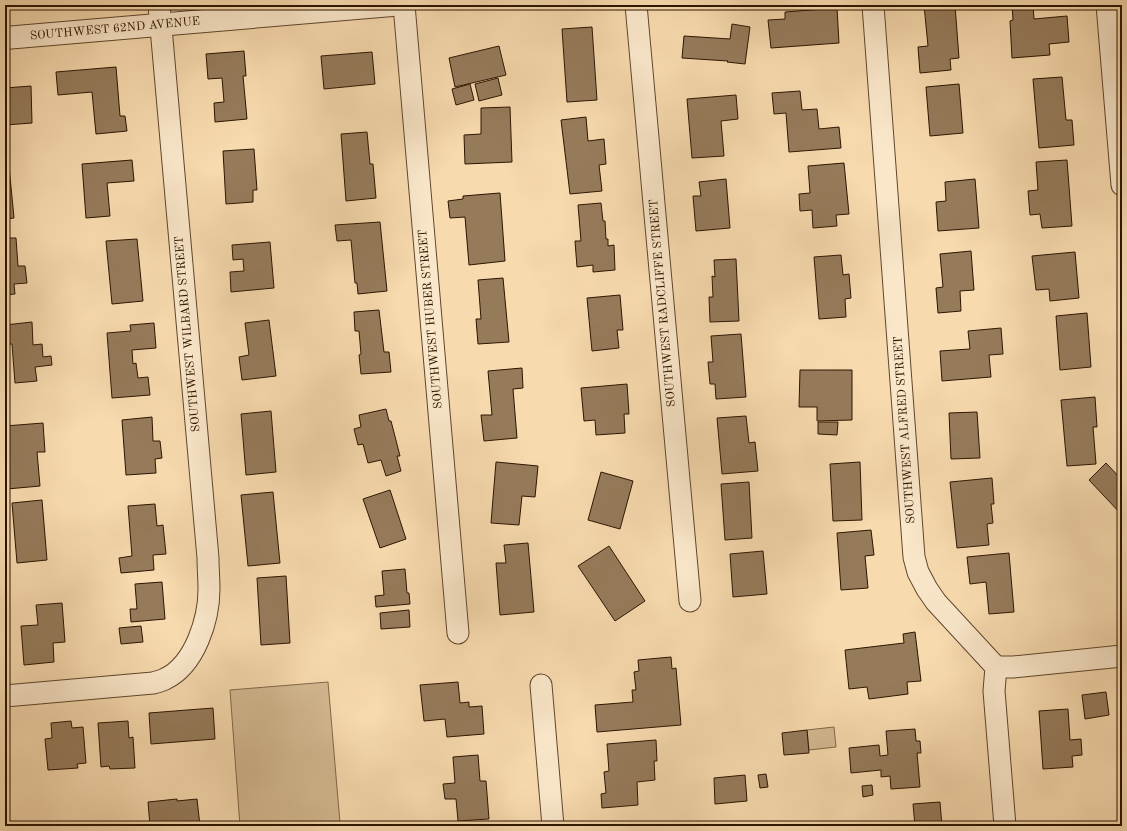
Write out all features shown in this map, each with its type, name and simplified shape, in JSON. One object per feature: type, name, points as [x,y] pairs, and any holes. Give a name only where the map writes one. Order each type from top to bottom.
[{"type":"street","name":"SOUTHWEST 62ND AVENUE","points":[[5,38],[160,15],[392,5]]},
{"type":"street","name":"SOUTHWEST HUBER STREET","points":[[404,5],[458,633]]},
{"type":"street","name":"SOUTHWEST RADCLIFFE STREET","points":[[636,5],[690,601]]},
{"type":"street","name":"SOUTHWEST ALFRED STREET","points":[[873,5],[914,556],[918,572],[936,602],[996,667]]},
{"type":"street","points":[[1107,5],[1122,185]]},
{"type":"street","name":"SOUTHWEST WILBARD STREET","points":[[5,696],[153,683],[166,679],[177,671],[187,659],[203,630],[207,614],[209,590],[208,558],[160,15]]},
{"type":"street","points":[[1005,826],[994,692],[996,667],[1013,667],[1122,656]]},
{"type":"street","points":[[541,685],[553,826]]},
{"type":"shaded area","points":[[328,682],[340,823],[302,826],[240,826],[230,690]]},
{"type":"shaded area","points":[[834,727],[836,747],[809,750],[807,730]]},
{"type":"building","points":[[924,5],[955,5],[959,58],[950,59],[951,70],[920,73],[918,47],[928,46]]},
{"type":"building","points":[[1012,5],[1033,5],[1034,19],[1067,16],[1069,42],[1049,44],[1050,55],[1012,58],[1010,21],[1013,20]]},
{"type":"building","points":[[837,8],[839,43],[771,48],[768,20],[785,19],[785,12]]},
{"type":"building","points":[[732,24],[750,27],[745,64],[727,62],[728,61],[682,58],[684,36],[730,39]]},
{"type":"building","points":[[592,27],[597,100],[567,102],[562,29]]},
{"type":"building","points":[[499,46],[506,75],[455,87],[449,58]]},
{"type":"building","points":[[244,51],[246,76],[243,76],[247,119],[215,122],[214,103],[224,102],[222,78],[208,79],[206,54]]},
{"type":"building","points":[[372,52],[375,84],[324,89],[321,56]]},
{"type":"building","points":[[116,67],[120,116],[125,116],[127,131],[96,134],[92,92],[58,95],[56,72]]},
{"type":"building","points":[[1062,77],[1066,120],[1072,120],[1074,145],[1039,148],[1033,79]]},
{"type":"building","points":[[498,78],[502,95],[479,101],[475,84]]},
{"type":"building","points":[[470,84],[474,100],[456,105],[452,89]]},
{"type":"building","points":[[959,84],[963,133],[930,136],[926,87]]},
{"type":"building","points":[[31,86],[32,123],[5,125],[5,88]]},
{"type":"building","points":[[800,91],[802,110],[817,109],[819,129],[839,127],[841,148],[789,152],[786,113],[774,114],[772,93]]},
{"type":"building","points":[[736,95],[738,119],[721,121],[724,156],[692,158],[687,99]]},
{"type":"building","points":[[510,107],[512,162],[465,164],[464,135],[481,134],[481,108]]},
{"type":"building","points":[[586,117],[588,141],[604,139],[606,164],[599,165],[602,191],[570,194],[561,120]]},
{"type":"building","points":[[367,132],[370,164],[373,164],[376,198],[346,201],[341,134]]},
{"type":"building","points":[[254,149],[257,190],[253,190],[253,202],[226,204],[223,151]]},
{"type":"building","points":[[8,156],[14,218],[5,219],[5,157]]},
{"type":"building","points":[[132,160],[134,181],[107,183],[110,216],[86,218],[82,164]]},
{"type":"building","points":[[1067,160],[1072,226],[1042,228],[1040,214],[1030,215],[1028,191],[1038,190],[1036,162]]},
{"type":"building","points":[[844,163],[849,214],[836,215],[837,226],[813,228],[812,210],[800,211],[799,194],[810,193],[808,166]]},
{"type":"building","points":[[726,179],[730,228],[696,231],[693,196],[701,196],[699,182]]},
{"type":"building","points":[[975,179],[979,228],[938,231],[936,202],[946,201],[945,182]]},
{"type":"building","points":[[500,193],[505,261],[469,265],[465,217],[450,218],[448,201],[463,199],[463,196]]},
{"type":"building","points":[[601,203],[608,246],[614,245],[615,270],[593,272],[593,265],[577,267],[575,241],[581,241],[578,205]]},
{"type":"building","points":[[380,222],[387,291],[358,294],[357,283],[355,283],[351,240],[337,241],[335,225]]},
{"type":"building","points":[[5,238],[16,238],[18,266],[25,266],[27,283],[14,284],[15,294],[5,295]]},
{"type":"building","points":[[137,239],[143,301],[112,304],[106,241]]},
{"type":"building","points":[[270,242],[274,288],[231,292],[230,272],[244,271],[243,259],[233,260],[232,245]]},
{"type":"building","points":[[971,251],[974,290],[960,291],[961,311],[938,313],[936,288],[943,287],[940,254]]},
{"type":"building","points":[[1075,252],[1079,298],[1050,301],[1049,289],[1036,290],[1032,256]]},
{"type":"building","points":[[841,255],[843,275],[849,274],[851,298],[845,299],[846,317],[819,319],[814,257]]},
{"type":"building","points":[[736,259],[739,321],[710,322],[709,297],[713,297],[712,276],[715,277],[714,260]]},
{"type":"building","points":[[503,278],[509,342],[478,344],[476,319],[481,319],[478,280]]},
{"type":"building","points":[[620,295],[623,330],[617,330],[619,348],[592,351],[587,298]]},
{"type":"building","points":[[379,310],[384,352],[389,352],[391,372],[361,374],[359,331],[355,331],[354,312]]},
{"type":"building","points":[[1087,313],[1091,367],[1060,370],[1056,316]]},
{"type":"building","points":[[269,320],[276,376],[242,380],[239,357],[249,355],[245,323]]},
{"type":"building","points":[[32,322],[33,345],[42,344],[43,357],[51,356],[52,365],[35,367],[37,381],[15,383],[12,344],[5,344],[5,325]]},
{"type":"building","points":[[154,323],[156,348],[132,350],[133,364],[136,363],[138,378],[148,377],[150,395],[112,398],[107,333],[131,331],[130,325]]},
{"type":"building","points":[[1001,328],[1003,354],[989,355],[991,377],[942,381],[940,351],[970,349],[968,331]]},
{"type":"building","points":[[741,334],[746,397],[716,399],[715,384],[710,384],[708,362],[713,362],[711,336]]},
{"type":"building","points":[[522,368],[523,388],[513,389],[517,438],[484,441],[481,415],[492,415],[488,371]]},
{"type":"building","points":[[800,370],[852,370],[852,420],[817,421],[817,407],[799,407]]},
{"type":"building","points":[[627,384],[629,414],[624,414],[625,433],[596,435],[595,420],[584,421],[581,388]]},
{"type":"building","points":[[1095,397],[1097,427],[1093,427],[1096,464],[1067,466],[1061,400]]},
{"type":"building","points":[[386,409],[389,421],[391,421],[400,456],[397,456],[401,471],[386,476],[381,460],[368,463],[363,444],[358,445],[354,429],[361,427],[359,415]]},
{"type":"building","points":[[271,411],[276,472],[246,475],[241,414]]},
{"type":"building","points":[[977,412],[980,458],[951,459],[949,413]]},
{"type":"building","points":[[746,416],[749,443],[755,442],[758,471],[722,474],[717,418]]},
{"type":"building","points":[[152,417],[153,441],[160,441],[162,458],[155,459],[156,473],[126,475],[122,420]]},
{"type":"building","points":[[818,422],[838,422],[837,435],[818,434]]},
{"type":"building","points":[[43,423],[45,452],[37,452],[40,486],[7,489],[6,482],[9,482],[5,426]]},
{"type":"building","points":[[496,462],[538,466],[535,497],[522,496],[519,525],[491,523]]},
{"type":"building","points":[[860,462],[862,520],[833,521],[830,464]]},
{"type":"building","points":[[1106,463],[1122,480],[1122,515],[1089,480]]},
{"type":"building","points":[[601,472],[633,481],[620,529],[588,520]]},
{"type":"building","points":[[992,478],[994,504],[991,504],[993,523],[987,524],[989,545],[957,548],[950,482]]},
{"type":"building","points":[[749,482],[752,538],[725,540],[721,484]]},
{"type":"building","points":[[390,490],[406,539],[380,548],[363,499]]},
{"type":"building","points":[[273,492],[280,563],[248,566],[241,495]]},
{"type":"building","points":[[42,500],[47,560],[17,563],[12,503]]},
{"type":"building","points":[[155,504],[157,526],[163,525],[166,554],[153,555],[154,570],[121,573],[119,558],[132,556],[128,506]]},
{"type":"building","points":[[871,530],[874,555],[865,556],[868,588],[841,590],[837,533]]},
{"type":"building","points":[[528,543],[534,612],[500,615],[496,563],[506,563],[504,545]]},
{"type":"building","points":[[609,546],[645,601],[615,621],[578,566]]},
{"type":"building","points":[[763,551],[767,594],[733,597],[730,554]]},
{"type":"building","points":[[1009,553],[1014,612],[989,614],[986,582],[970,584],[967,557]]},
{"type":"building","points":[[405,569],[407,593],[409,593],[410,604],[376,607],[375,596],[384,595],[382,571]]},
{"type":"building","points":[[286,576],[290,643],[261,645],[257,578]]},
{"type":"building","points":[[162,582],[165,619],[131,622],[130,609],[137,609],[135,584]]},
{"type":"building","points":[[62,603],[65,642],[53,643],[54,662],[24,665],[21,626],[38,625],[36,605]]},
{"type":"building","points":[[409,610],[410,627],[381,629],[380,613]]},
{"type":"building","points":[[141,626],[143,642],[121,644],[119,628]]},
{"type":"building","points":[[915,632],[921,681],[907,682],[908,694],[869,699],[867,687],[849,689],[845,650],[904,643],[903,634]]},
{"type":"building","points":[[671,657],[672,669],[676,668],[681,725],[597,732],[595,705],[633,702],[632,690],[636,690],[634,672],[639,671],[638,660]]},
{"type":"building","points":[[458,682],[460,703],[469,702],[469,707],[482,706],[484,734],[447,737],[445,719],[424,721],[420,685]]},
{"type":"building","points":[[1106,692],[1109,715],[1085,719],[1082,695]]},
{"type":"building","points":[[213,708],[215,739],[151,744],[149,713]]},
{"type":"building","points":[[1068,709],[1070,740],[1081,739],[1082,755],[1072,756],[1073,767],[1043,769],[1039,711]]},
{"type":"building","points":[[71,721],[72,728],[83,727],[86,763],[77,764],[78,768],[48,770],[45,739],[52,738],[51,723]]},
{"type":"building","points":[[128,721],[129,738],[133,737],[135,768],[110,769],[109,766],[101,767],[98,723]]},
{"type":"building","points":[[915,729],[916,741],[920,741],[921,753],[917,753],[920,787],[891,789],[890,776],[881,777],[881,770],[851,773],[849,748],[879,745],[880,756],[888,755],[886,731]]},
{"type":"building","points":[[807,730],[809,753],[784,755],[782,733]]},
{"type":"building","points":[[656,740],[657,761],[654,761],[655,780],[637,782],[638,805],[602,808],[601,794],[606,793],[604,772],[609,771],[607,744]]},
{"type":"building","points":[[478,755],[480,781],[486,781],[489,819],[458,821],[456,799],[445,799],[443,784],[455,783],[453,757]]},
{"type":"building","points":[[766,774],[768,787],[760,788],[758,775]]},
{"type":"building","points":[[745,775],[747,801],[715,804],[714,778]]},
{"type":"building","points":[[872,785],[873,795],[863,797],[862,786]]},
{"type":"building","points":[[177,799],[177,801],[197,799],[200,826],[150,826],[148,802]]},
{"type":"building","points":[[940,802],[942,826],[915,826],[913,804]]}]
